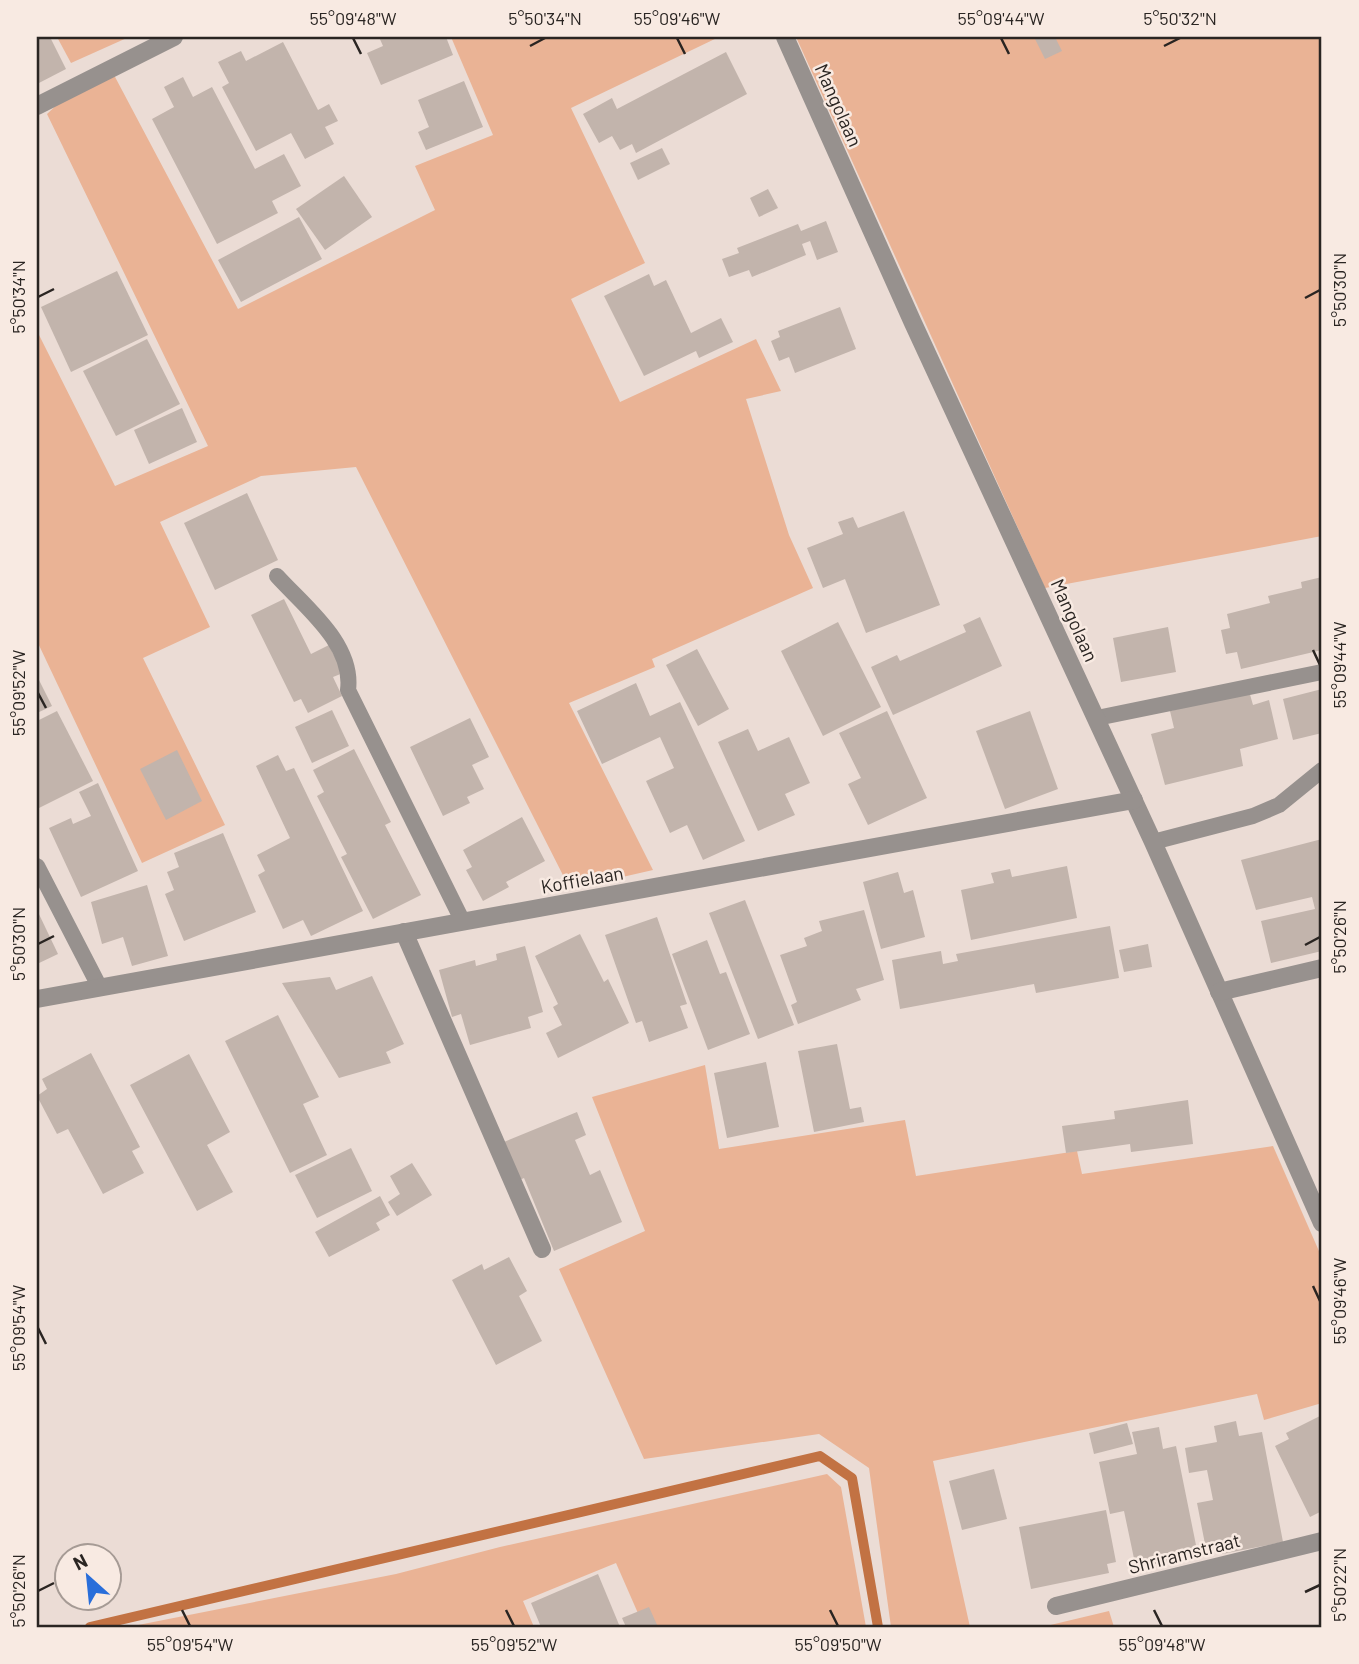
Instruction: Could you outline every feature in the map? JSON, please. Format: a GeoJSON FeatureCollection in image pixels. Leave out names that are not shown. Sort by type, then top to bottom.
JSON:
{"type":"FeatureCollection","features":[{"type":"Feature","properties":{"kind":"street"},"geometry":{"type":"LineString","coordinates":[[37,106],[174,37]]}},
{"type":"Feature","properties":{"kind":"street","name":"Mangolaan"},"geometry":{"type":"LineString","coordinates":[[785,37],[913,323],[1097,718],[1322,1223]]}},
{"type":"Feature","properties":{"kind":"street","name":"Koffielaan"},"geometry":{"type":"LineString","coordinates":[[37,999],[1134,800]]}},
{"type":"Feature","properties":{"kind":"street"},"geometry":{"type":"LineString","coordinates":[[404,932],[542,1249]]}},
{"type":"Feature","properties":{"kind":"street"},"geometry":{"type":"LineString","coordinates":[[1219,992],[1322,968]]}},
{"type":"Feature","properties":{"kind":"street","name":"Shriramstraat"},"geometry":{"type":"LineString","coordinates":[[1056,1606],[1322,1541]]}},
{"type":"Feature","properties":{"kind":"lane"},"geometry":{"type":"LineString","coordinates":[[277,576],[332,635],[350,674],[348,690],[463,922]]}},
{"type":"Feature","properties":{"kind":"lane"},"geometry":{"type":"LineString","coordinates":[[1097,718],[1322,672]]}},
{"type":"Feature","properties":{"kind":"lane"},"geometry":{"type":"LineString","coordinates":[[1153,842],[1253,816],[1279,805],[1322,770]]}},
{"type":"Feature","properties":{"kind":"lane"},"geometry":{"type":"LineString","coordinates":[[37,866],[99,986]]}},
{"type":"Feature","properties":{"kind":"shaded area"},"geometry":{"type":"Polygon","coordinates":[[[57,37],[129,37],[71,63],[57,37]]]}},
{"type":"Feature","properties":{"kind":"shaded area"},"geometry":{"type":"Polygon","coordinates":[[[451,37],[719,37],[571,108],[645,263],[571,299],[620,402],[756,339],[781,391],[746,399],[789,535],[813,588],[652,659],[655,667],[569,703],[653,870],[570,889],[356,467],[261,476],[160,522],[210,627],[143,658],[225,825],[142,863],[37,641],[37,331],[115,486],[208,446],[47,114],[62,100],[114,75],[238,309],[435,210],[415,166],[493,135],[451,37]]]}},
{"type":"Feature","properties":{"kind":"shaded area"},"geometry":{"type":"Polygon","coordinates":[[[796,37],[1322,37],[1322,536],[1045,588],[796,37]]]}},
{"type":"Feature","properties":{"kind":"shaded area"},"geometry":{"type":"Polygon","coordinates":[[[705,1065],[719,1149],[905,1120],[916,1176],[1077,1151],[1082,1174],[1273,1146],[1322,1258],[1322,1403],[1264,1420],[1257,1394],[933,1461],[970,1627],[891,1627],[869,1468],[819,1434],[644,1459],[559,1269],[645,1231],[592,1097],[705,1065]]]}},
{"type":"Feature","properties":{"kind":"shaded area"},"geometry":{"type":"Polygon","coordinates":[[[827,1474],[841,1487],[866,1627],[644,1627],[616,1563],[523,1601],[534,1627],[128,1627],[396,1574],[500,1547],[827,1474]]]}},
{"type":"Feature","properties":{"kind":"shaded area"},"geometry":{"type":"Polygon","coordinates":[[[1109,1611],[1114,1627],[1042,1627],[1109,1611]]]}},
{"type":"Feature","properties":{"kind":"building"},"geometry":{"type":"Polygon","coordinates":[[[37,37],[50,37],[66,69],[37,84],[37,37]]]}},
{"type":"Feature","properties":{"kind":"building"},"geometry":{"type":"Polygon","coordinates":[[[379,37],[446,37],[453,55],[381,85],[367,53],[383,46],[379,37]]]}},
{"type":"Feature","properties":{"kind":"building"},"geometry":{"type":"Polygon","coordinates":[[[1034,37],[1055,37],[1062,51],[1045,59],[1034,37]]]}},
{"type":"Feature","properties":{"kind":"building"},"geometry":{"type":"Polygon","coordinates":[[[283,42],[318,110],[329,104],[338,121],[325,127],[334,144],[305,159],[291,133],[256,151],[222,87],[229,83],[218,62],[241,51],[246,61],[283,42]]]}},
{"type":"Feature","properties":{"kind":"building"},"geometry":{"type":"Polygon","coordinates":[[[726,52],[747,94],[636,153],[632,144],[620,150],[612,136],[599,143],[583,114],[612,98],[617,109],[726,52]]]}},
{"type":"Feature","properties":{"kind":"building"},"geometry":{"type":"Polygon","coordinates":[[[183,77],[193,97],[212,87],[255,169],[284,154],[301,186],[272,201],[278,213],[217,244],[152,119],[174,107],[164,87],[183,77]]]}},
{"type":"Feature","properties":{"kind":"building"},"geometry":{"type":"Polygon","coordinates":[[[464,81],[483,127],[426,150],[418,132],[429,127],[418,100],[464,81]]]}},
{"type":"Feature","properties":{"kind":"building"},"geometry":{"type":"Polygon","coordinates":[[[662,148],[670,164],[638,180],[630,163],[662,148]]]}},
{"type":"Feature","properties":{"kind":"building"},"geometry":{"type":"Polygon","coordinates":[[[344,176],[372,217],[325,250],[296,209],[344,176]]]}},
{"type":"Feature","properties":{"kind":"building"},"geometry":{"type":"Polygon","coordinates":[[[768,189],[778,208],[759,217],[750,198],[768,189]]]}},
{"type":"Feature","properties":{"kind":"building"},"geometry":{"type":"Polygon","coordinates":[[[299,217],[322,259],[241,302],[218,260],[299,217]]]}},
{"type":"Feature","properties":{"kind":"building"},"geometry":{"type":"Polygon","coordinates":[[[826,221],[838,252],[817,260],[810,241],[802,244],[806,255],[752,277],[749,270],[729,277],[722,259],[739,253],[737,248],[798,224],[801,231],[826,221]]]}},
{"type":"Feature","properties":{"kind":"building"},"geometry":{"type":"Polygon","coordinates":[[[117,271],[148,335],[71,372],[41,307],[117,271]]]}},
{"type":"Feature","properties":{"kind":"building"},"geometry":{"type":"Polygon","coordinates":[[[649,274],[654,286],[666,280],[691,333],[721,318],[733,342],[699,358],[696,351],[644,376],[604,296],[649,274]]]}},
{"type":"Feature","properties":{"kind":"building"},"geometry":{"type":"Polygon","coordinates":[[[840,307],[856,349],[795,373],[789,357],[779,361],[771,341],[780,337],[778,331],[840,307]]]}},
{"type":"Feature","properties":{"kind":"building"},"geometry":{"type":"Polygon","coordinates":[[[147,339],[180,404],[116,436],[83,371],[147,339]]]}},
{"type":"Feature","properties":{"kind":"building"},"geometry":{"type":"Polygon","coordinates":[[[182,408],[197,442],[149,464],[134,430],[182,408]]]}},
{"type":"Feature","properties":{"kind":"building"},"geometry":{"type":"Polygon","coordinates":[[[247,493],[278,560],[215,590],[184,523],[247,493]]]}},
{"type":"Feature","properties":{"kind":"building"},"geometry":{"type":"Polygon","coordinates":[[[904,511],[940,605],[866,633],[845,579],[823,588],[807,548],[843,534],[838,522],[853,517],[858,528],[904,511]]]}},
{"type":"Feature","properties":{"kind":"building"},"geometry":{"type":"Polygon","coordinates":[[[1322,577],[1322,650],[1241,669],[1237,652],[1226,654],[1221,630],[1230,628],[1227,614],[1270,603],[1268,596],[1302,588],[1301,582],[1322,577]]]}},
{"type":"Feature","properties":{"kind":"building"},"geometry":{"type":"Polygon","coordinates":[[[284,599],[311,654],[329,645],[343,673],[333,677],[342,696],[308,713],[301,699],[294,702],[251,615],[284,599]]]}},
{"type":"Feature","properties":{"kind":"building"},"geometry":{"type":"Polygon","coordinates":[[[980,617],[1002,666],[893,715],[871,667],[897,655],[900,661],[966,632],[963,625],[980,617]]]}},
{"type":"Feature","properties":{"kind":"building"},"geometry":{"type":"Polygon","coordinates":[[[838,622],[881,707],[823,736],[781,651],[838,622]]]}},
{"type":"Feature","properties":{"kind":"building"},"geometry":{"type":"Polygon","coordinates":[[[1168,627],[1176,672],[1121,682],[1113,638],[1168,627]]]}},
{"type":"Feature","properties":{"kind":"building"},"geometry":{"type":"Polygon","coordinates":[[[697,649],[729,709],[698,726],[666,665],[697,649]]]}},
{"type":"Feature","properties":{"kind":"building"},"geometry":{"type":"Polygon","coordinates":[[[37,676],[52,706],[37,713],[37,676]]]}},
{"type":"Feature","properties":{"kind":"building"},"geometry":{"type":"Polygon","coordinates":[[[636,683],[650,716],[680,702],[745,841],[703,860],[687,825],[670,833],[646,781],[674,768],[660,737],[602,764],[577,711],[636,683]]]}},
{"type":"Feature","properties":{"kind":"building"},"geometry":{"type":"Polygon","coordinates":[[[1322,689],[1322,733],[1293,740],[1283,699],[1322,689]]]}},
{"type":"Feature","properties":{"kind":"building"},"geometry":{"type":"Polygon","coordinates":[[[1249,691],[1253,705],[1269,700],[1278,739],[1240,749],[1243,766],[1165,785],[1151,734],[1174,728],[1170,711],[1249,691]]]}},
{"type":"Feature","properties":{"kind":"building"},"geometry":{"type":"Polygon","coordinates":[[[332,710],[349,746],[312,763],[295,727],[332,710]]]}},
{"type":"Feature","properties":{"kind":"building"},"geometry":{"type":"Polygon","coordinates":[[[57,711],[93,781],[39,808],[37,721],[57,711]]]}},
{"type":"Feature","properties":{"kind":"building"},"geometry":{"type":"Polygon","coordinates":[[[887,711],[927,798],[868,825],[848,784],[861,778],[839,733],[887,711]]]}},
{"type":"Feature","properties":{"kind":"building"},"geometry":{"type":"Polygon","coordinates":[[[1030,711],[1058,789],[1005,809],[976,731],[1030,711]]]}},
{"type":"Feature","properties":{"kind":"building"},"geometry":{"type":"Polygon","coordinates":[[[470,718],[489,757],[472,765],[484,789],[467,797],[470,803],[443,816],[410,747],[470,718]]]}},
{"type":"Feature","properties":{"kind":"building"},"geometry":{"type":"Polygon","coordinates":[[[748,729],[758,751],[789,737],[810,783],[785,794],[795,815],[758,831],[718,742],[748,729]]]}},
{"type":"Feature","properties":{"kind":"building"},"geometry":{"type":"Polygon","coordinates":[[[354,749],[391,822],[385,825],[421,895],[373,919],[341,857],[347,854],[317,796],[324,792],[313,770],[354,749]]]}},
{"type":"Feature","properties":{"kind":"building"},"geometry":{"type":"Polygon","coordinates":[[[177,750],[202,801],[166,820],[140,769],[177,750]]]}},
{"type":"Feature","properties":{"kind":"building"},"geometry":{"type":"Polygon","coordinates":[[[278,755],[286,771],[294,768],[363,911],[311,936],[303,920],[283,929],[258,875],[265,871],[257,855],[290,838],[256,766],[278,755]]]}},
{"type":"Feature","properties":{"kind":"building"},"geometry":{"type":"Polygon","coordinates":[[[98,783],[138,871],[81,897],[49,828],[71,818],[73,824],[91,816],[79,792],[98,783]]]}},
{"type":"Feature","properties":{"kind":"building"},"geometry":{"type":"Polygon","coordinates":[[[522,817],[545,861],[506,882],[509,887],[483,901],[466,870],[472,867],[463,850],[522,817]]]}},
{"type":"Feature","properties":{"kind":"building"},"geometry":{"type":"Polygon","coordinates":[[[223,833],[256,912],[184,941],[165,894],[174,890],[167,872],[179,867],[174,853],[223,833]]]}},
{"type":"Feature","properties":{"kind":"building"},"geometry":{"type":"Polygon","coordinates":[[[1322,839],[1322,951],[1271,963],[1261,921],[1315,909],[1312,897],[1256,910],[1241,860],[1322,839]]]}},
{"type":"Feature","properties":{"kind":"building"},"geometry":{"type":"Polygon","coordinates":[[[1067,866],[1077,918],[971,940],[961,890],[994,883],[991,873],[1010,869],[1012,877],[1067,866]]]}},
{"type":"Feature","properties":{"kind":"building"},"geometry":{"type":"Polygon","coordinates":[[[898,872],[904,893],[913,890],[925,937],[881,949],[863,882],[898,872]]]}},
{"type":"Feature","properties":{"kind":"building"},"geometry":{"type":"Polygon","coordinates":[[[147,885],[168,956],[132,966],[123,937],[102,944],[91,902],[147,885]]]}},
{"type":"Feature","properties":{"kind":"building"},"geometry":{"type":"Polygon","coordinates":[[[745,900],[794,1025],[758,1039],[709,913],[745,900]]]}},
{"type":"Feature","properties":{"kind":"building"},"geometry":{"type":"Polygon","coordinates":[[[37,910],[58,954],[37,964],[37,910]]]}},
{"type":"Feature","properties":{"kind":"building"},"geometry":{"type":"Polygon","coordinates":[[[864,910],[884,980],[856,989],[861,1000],[798,1024],[791,1005],[797,1002],[780,955],[807,946],[804,938],[822,931],[819,921],[864,910]]]}},
{"type":"Feature","properties":{"kind":"building"},"geometry":{"type":"Polygon","coordinates":[[[657,917],[687,1004],[680,1006],[688,1028],[649,1042],[642,1021],[636,1023],[605,935],[657,917]]]}},
{"type":"Feature","properties":{"kind":"building"},"geometry":{"type":"Polygon","coordinates":[[[1110,926],[1119,978],[1036,993],[1034,984],[900,1009],[892,960],[941,951],[943,964],[958,961],[956,954],[1110,926]]]}},
{"type":"Feature","properties":{"kind":"building"},"geometry":{"type":"Polygon","coordinates":[[[580,934],[604,982],[608,979],[629,1023],[558,1058],[546,1033],[562,1025],[553,1007],[558,1004],[535,956],[580,934]]]}},
{"type":"Feature","properties":{"kind":"building"},"geometry":{"type":"Polygon","coordinates":[[[707,940],[720,974],[726,972],[750,1034],[708,1050],[672,954],[707,940]]]}},
{"type":"Feature","properties":{"kind":"building"},"geometry":{"type":"Polygon","coordinates":[[[1148,944],[1152,967],[1124,972],[1119,950],[1148,944]]]}},
{"type":"Feature","properties":{"kind":"building"},"geometry":{"type":"Polygon","coordinates":[[[525,946],[543,1012],[528,1017],[531,1028],[470,1045],[461,1014],[452,1017],[439,970],[475,960],[476,966],[497,960],[496,954],[525,946]]]}},
{"type":"Feature","properties":{"kind":"building"},"geometry":{"type":"Polygon","coordinates":[[[372,976],[404,1044],[386,1052],[391,1063],[339,1078],[282,983],[330,977],[336,990],[372,976]]]}},
{"type":"Feature","properties":{"kind":"building"},"geometry":{"type":"Polygon","coordinates":[[[278,1015],[319,1097],[303,1104],[327,1155],[290,1173],[225,1041],[278,1015]]]}},
{"type":"Feature","properties":{"kind":"building"},"geometry":{"type":"Polygon","coordinates":[[[837,1044],[850,1109],[861,1107],[864,1122],[814,1132],[798,1051],[837,1044]]]}},
{"type":"Feature","properties":{"kind":"building"},"geometry":{"type":"Polygon","coordinates":[[[91,1053],[140,1147],[132,1151],[144,1173],[103,1194],[68,1129],[57,1134],[37,1096],[47,1089],[42,1079],[91,1053]]]}},
{"type":"Feature","properties":{"kind":"building"},"geometry":{"type":"Polygon","coordinates":[[[189,1054],[230,1132],[207,1145],[233,1192],[197,1211],[130,1085],[189,1054]]]}},
{"type":"Feature","properties":{"kind":"building"},"geometry":{"type":"Polygon","coordinates":[[[766,1062],[779,1127],[727,1138],[714,1073],[766,1062]]]}},
{"type":"Feature","properties":{"kind":"building"},"geometry":{"type":"Polygon","coordinates":[[[1188,1100],[1193,1144],[1131,1152],[1130,1144],[1066,1153],[1062,1126],[1115,1119],[1114,1111],[1188,1100]]]}},
{"type":"Feature","properties":{"kind":"building"},"geometry":{"type":"Polygon","coordinates":[[[577,1112],[586,1135],[575,1140],[590,1175],[600,1170],[622,1222],[554,1251],[524,1178],[515,1182],[499,1144],[577,1112]]]}},
{"type":"Feature","properties":{"kind":"building"},"geometry":{"type":"Polygon","coordinates":[[[351,1148],[372,1191],[317,1218],[295,1175],[351,1148]]]}},
{"type":"Feature","properties":{"kind":"building"},"geometry":{"type":"Polygon","coordinates":[[[412,1163],[432,1195],[397,1216],[388,1202],[400,1194],[390,1176],[412,1163]]]}},
{"type":"Feature","properties":{"kind":"building"},"geometry":{"type":"Polygon","coordinates":[[[380,1196],[390,1215],[376,1223],[380,1230],[329,1257],[315,1232],[380,1196]]]}},
{"type":"Feature","properties":{"kind":"building"},"geometry":{"type":"Polygon","coordinates":[[[509,1257],[527,1291],[519,1296],[542,1341],[496,1365],[452,1280],[482,1264],[484,1270],[509,1257]]]}},
{"type":"Feature","properties":{"kind":"building"},"geometry":{"type":"Polygon","coordinates":[[[1322,1415],[1322,1511],[1310,1517],[1275,1446],[1289,1439],[1286,1433],[1322,1415]]]}},
{"type":"Feature","properties":{"kind":"building"},"geometry":{"type":"Polygon","coordinates":[[[1236,1421],[1239,1436],[1262,1432],[1283,1542],[1222,1554],[1220,1542],[1205,1544],[1197,1503],[1213,1500],[1207,1470],[1189,1473],[1185,1448],[1217,1442],[1214,1426],[1236,1421]]]}},
{"type":"Feature","properties":{"kind":"building"},"geometry":{"type":"Polygon","coordinates":[[[1127,1423],[1133,1444],[1094,1454],[1089,1433],[1127,1423]]]}},
{"type":"Feature","properties":{"kind":"building"},"geometry":{"type":"Polygon","coordinates":[[[1159,1427],[1163,1449],[1176,1446],[1198,1555],[1136,1568],[1124,1511],[1110,1514],[1099,1462],[1137,1454],[1132,1432],[1159,1427]]]}},
{"type":"Feature","properties":{"kind":"building"},"geometry":{"type":"Polygon","coordinates":[[[994,1469],[1007,1519],[962,1530],[949,1481],[994,1469]]]}},
{"type":"Feature","properties":{"kind":"building"},"geometry":{"type":"Polygon","coordinates":[[[1106,1510],[1116,1562],[1107,1564],[1109,1573],[1031,1589],[1019,1527],[1106,1510]]]}},
{"type":"Feature","properties":{"kind":"building"},"geometry":{"type":"Polygon","coordinates":[[[598,1574],[620,1627],[541,1627],[531,1603],[598,1574]]]}},
{"type":"Feature","properties":{"kind":"building"},"geometry":{"type":"Polygon","coordinates":[[[649,1607],[658,1627],[626,1627],[622,1618],[649,1607]]]}},
{"type":"Feature","properties":{"kind":"waterway"},"geometry":{"type":"LineString","coordinates":[[90,1627],[820,1456],[852,1478],[878,1627]]}}]}
